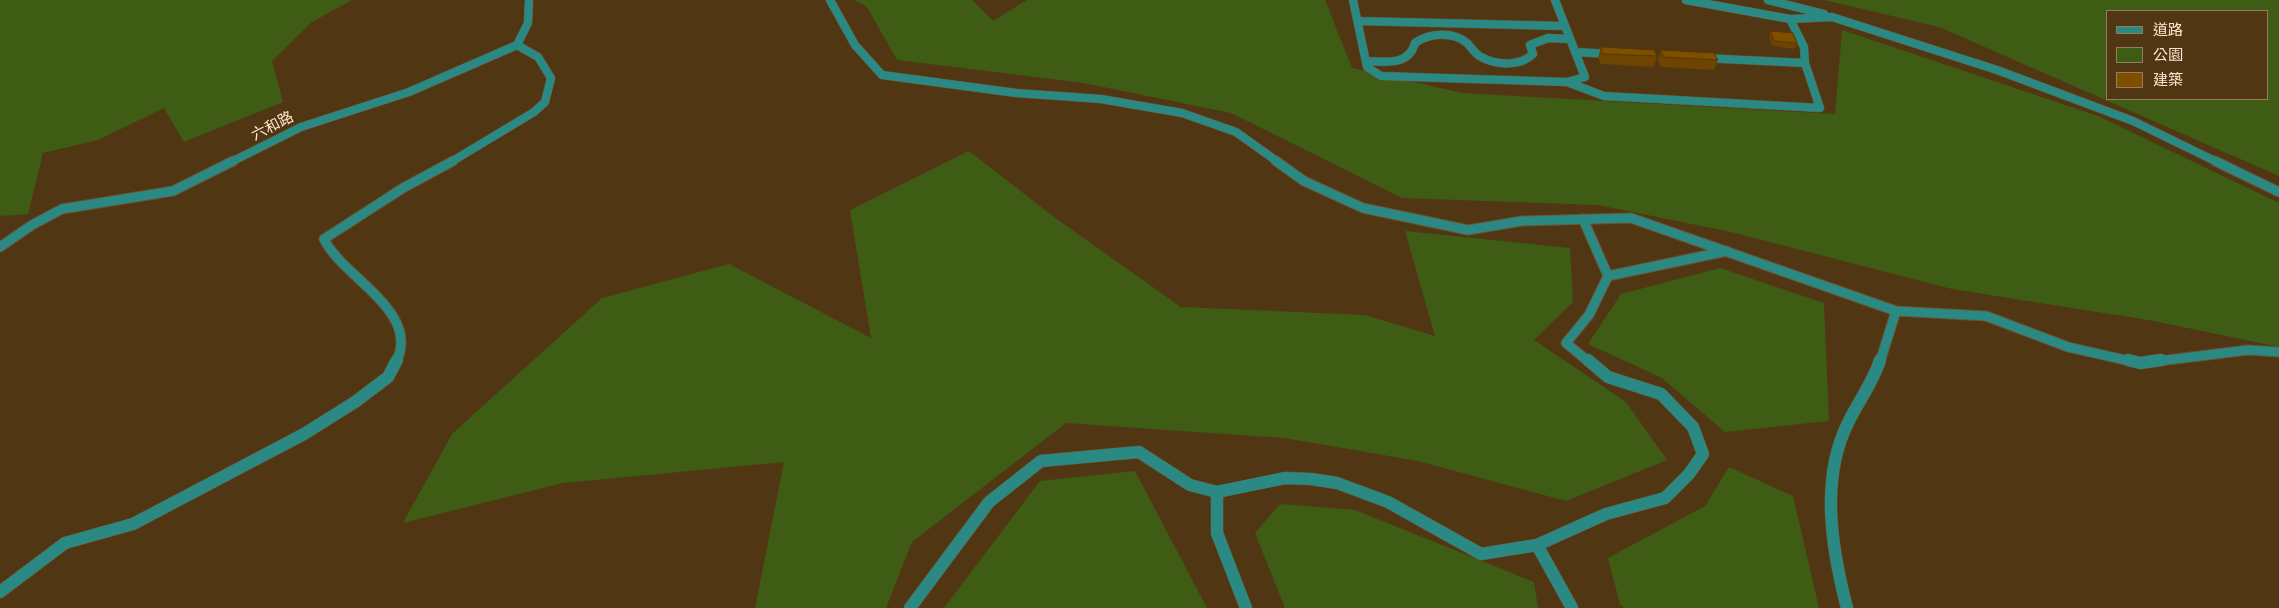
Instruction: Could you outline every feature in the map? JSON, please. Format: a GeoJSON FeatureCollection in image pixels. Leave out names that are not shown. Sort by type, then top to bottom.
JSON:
{"type":"FeatureCollection","features":[{"type":"Feature","properties":{"kind":"street"},"geometry":{"type":"LineString","coordinates":[[0,592],[65,543],[133,524],[304,434],[355,402],[388,377],[400,354],[400,329],[385,304],[330,252],[324,239],[403,188],[477,148],[534,112],[545,102],[551,78],[538,57],[517,45],[528,24],[529,0]]}},
{"type":"Feature","properties":{"kind":"street"},"geometry":{"type":"LineString","coordinates":[[830,0],[855,45],[882,75],[1016,93],[1101,99],[1182,112],[1236,132],[1304,182],[1363,208],[1468,230],[1522,221],[1631,218],[1896,311],[1986,316],[2068,347],[2140,363],[2248,350],[2279,352]]}},
{"type":"Feature","properties":{"kind":"street"},"geometry":{"type":"LineString","coordinates":[[1353,0],[1367,66],[1381,76],[1567,82],[1584,77],[1555,0]]}},
{"type":"Feature","properties":{"kind":"street"},"geometry":{"type":"LineString","coordinates":[[1686,0],[1790,19],[1832,17]]}},
{"type":"Feature","properties":{"kind":"street"},"geometry":{"type":"LineString","coordinates":[[1768,0],[1832,17],[1997,70],[2133,120],[2279,192]]}},
{"type":"Feature","properties":{"kind":"street"},"geometry":{"type":"LineString","coordinates":[[1567,82],[1604,96],[1820,108],[1805,63],[1804,47],[1790,19]]}},
{"type":"Feature","properties":{"kind":"street"},"geometry":{"type":"LineString","coordinates":[[1358,21],[1564,26]]}},
{"type":"Feature","properties":{"kind":"street"},"geometry":{"type":"LineString","coordinates":[[1366,61],[1396,61],[1409,58],[1414,52],[1416,42],[1420,38],[1440,36],[1458,38],[1466,42],[1479,57],[1495,62],[1514,62],[1530,58],[1533,54],[1530,44],[1548,38],[1570,39]]}},
{"type":"Feature","properties":{"kind":"street","name":"六和路"},"geometry":{"type":"LineString","coordinates":[[0,247],[32,224],[62,209],[173,191],[301,127],[409,92],[517,45]]}},
{"type":"Feature","properties":{"kind":"street"},"geometry":{"type":"LineString","coordinates":[[1575,52],[1625,54]]}},
{"type":"Feature","properties":{"kind":"street"},"geometry":{"type":"LineString","coordinates":[[1695,58],[1805,63]]}},
{"type":"Feature","properties":{"kind":"street"},"geometry":{"type":"LineString","coordinates":[[910,608],[989,502],[1041,461],[1139,452],[1190,485],[1217,492],[1285,478],[1342,484],[1413,514],[1481,554],[1537,545],[1606,514],[1665,498],[1689,474],[1703,454],[1693,427],[1661,394],[1608,377],[1566,343],[1589,315],[1608,276],[1583,219]]}},
{"type":"Feature","properties":{"kind":"street"},"geometry":{"type":"LineString","coordinates":[[1608,276],[1727,251]]}},
{"type":"Feature","properties":{"kind":"street"},"geometry":{"type":"LineString","coordinates":[[1848,608],[1835,562],[1831,475],[1846,426],[1879,366],[1896,311]]}},
{"type":"Feature","properties":{"kind":"street"},"geometry":{"type":"LineString","coordinates":[[1217,492],[1217,533],[1246,608]]}},
{"type":"Feature","properties":{"kind":"street"},"geometry":{"type":"LineString","coordinates":[[1537,545],[1572,608]]}},
{"type":"Feature","properties":{"kind":"green space"},"geometry":{"type":"Polygon","coordinates":[[[0,0],[352,0],[312,22],[272,61],[283,102],[184,142],[164,108],[98,140],[43,153],[28,214],[0,216],[0,0]]]}},
{"type":"Feature","properties":{"kind":"green space"},"geometry":{"type":"Polygon","coordinates":[[[854,0],[972,0],[993,21],[1027,0],[1325,0],[1352,68],[1462,93],[1835,114],[1842,30],[2098,116],[2279,203],[2279,347],[2154,321],[1952,289],[1731,232],[1598,205],[1402,198],[1231,113],[1084,83],[897,60],[867,7],[854,0]]]}},
{"type":"Feature","properties":{"kind":"green space"},"geometry":{"type":"Polygon","coordinates":[[[1824,0],[2279,0],[2279,176],[1939,27],[1824,0]]]}},
{"type":"Feature","properties":{"kind":"green space"},"geometry":{"type":"Polygon","coordinates":[[[969,151],[1058,220],[1181,307],[1365,315],[1435,336],[1405,231],[1570,248],[1573,302],[1534,340],[1626,402],[1667,460],[1566,501],[1418,461],[1284,438],[1066,423],[912,542],[886,608],[755,608],[784,462],[563,483],[403,523],[452,434],[602,298],[729,264],[871,338],[850,210],[969,151]]]}},
{"type":"Feature","properties":{"kind":"green space"},"geometry":{"type":"Polygon","coordinates":[[[1720,268],[1824,303],[1829,421],[1725,432],[1662,378],[1588,344],[1621,294],[1720,268]]]}},
{"type":"Feature","properties":{"kind":"green space"},"geometry":{"type":"Polygon","coordinates":[[[1729,467],[1793,496],[1819,608],[1624,608],[1620,604],[1608,558],[1705,506],[1729,467]]]}},
{"type":"Feature","properties":{"kind":"green space"},"geometry":{"type":"Polygon","coordinates":[[[1135,471],[1207,608],[944,608],[1040,481],[1135,471]]]}},
{"type":"Feature","properties":{"kind":"green space"},"geometry":{"type":"Polygon","coordinates":[[[1280,504],[1355,510],[1534,582],[1538,608],[1285,608],[1255,533],[1280,504]]]}},
{"type":"Feature","properties":{"kind":"building"},"geometry":{"type":"Polygon","coordinates":[[[1771,31],[1793,33],[1797,43],[1774,41],[1771,31]]]}},
{"type":"Feature","properties":{"kind":"building"},"geometry":{"type":"Polygon","coordinates":[[[1601,47],[1654,50],[1657,56],[1603,54],[1601,47]]]}},
{"type":"Feature","properties":{"kind":"building"},"geometry":{"type":"Polygon","coordinates":[[[1661,50],[1714,53],[1718,60],[1664,57],[1661,50]]]}}]}
